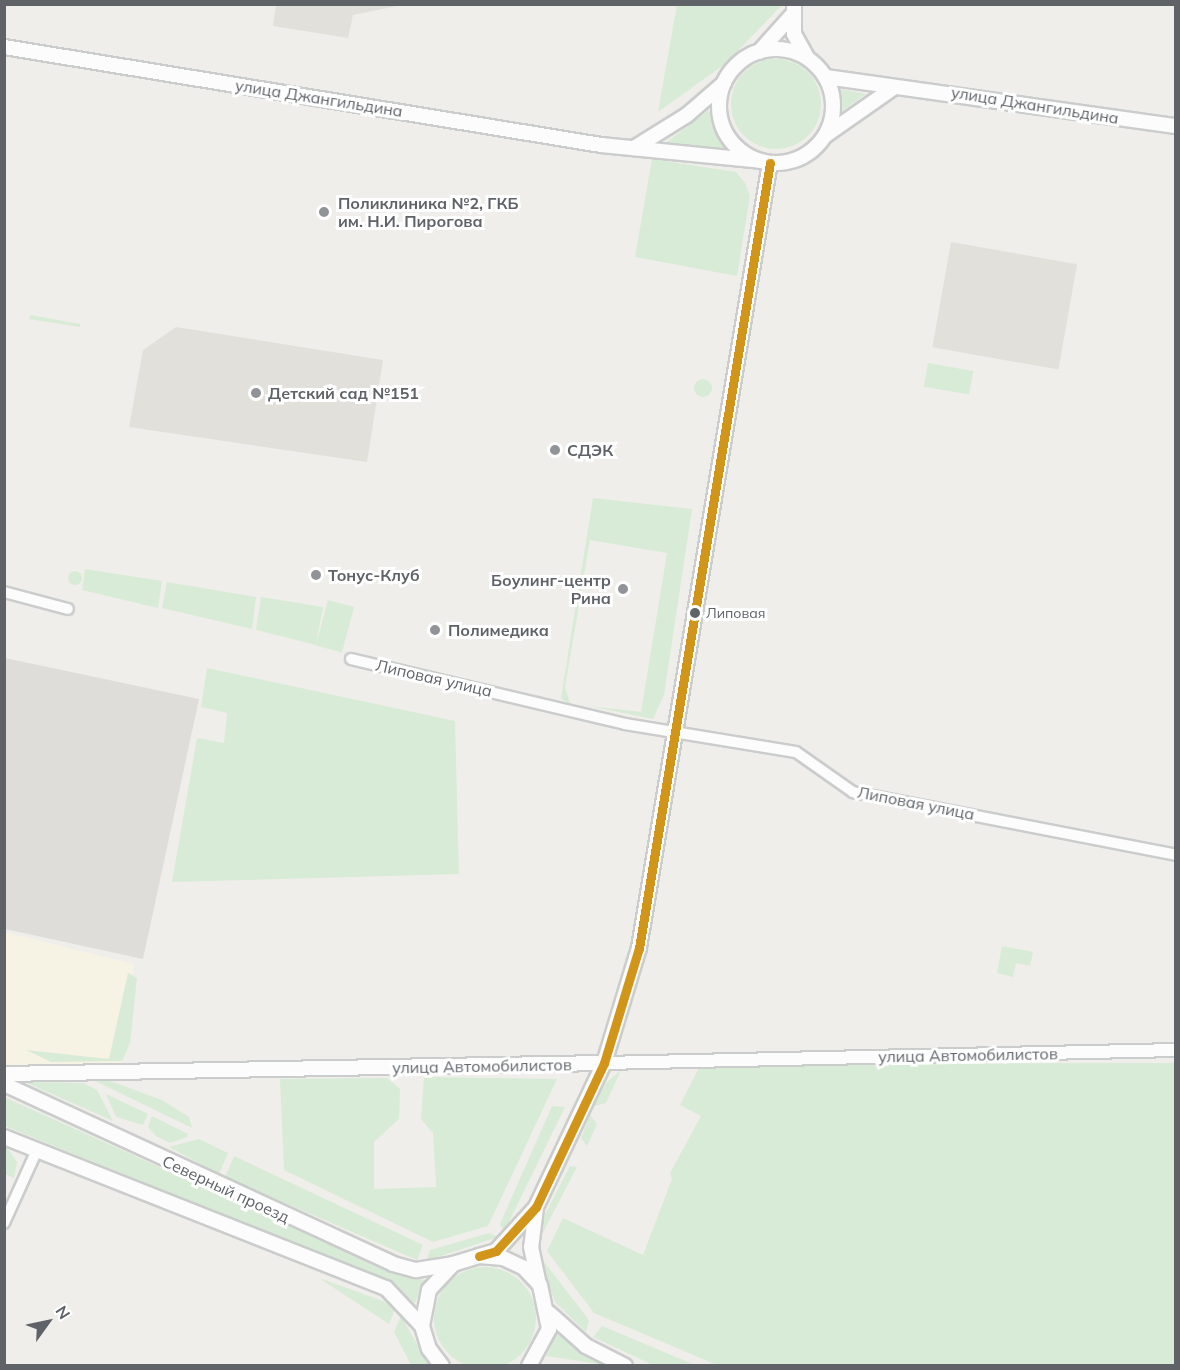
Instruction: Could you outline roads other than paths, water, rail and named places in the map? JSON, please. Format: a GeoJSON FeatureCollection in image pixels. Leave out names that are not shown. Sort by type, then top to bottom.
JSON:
{"type":"FeatureCollection","features":[{"type":"Feature","properties":{"kind":"main road"},"geometry":{"type":"LineString","coordinates":[[633,148],[687,115],[724,83],[738,64],[759,52],[793,9]]}},
{"type":"Feature","properties":{"kind":"main road"},"geometry":{"type":"LineString","coordinates":[[793,9],[794,33],[809,59],[826,77],[833,96],[826,135]]}},
{"type":"Feature","properties":{"kind":"main road","name":"улица Джангильдина"},"geometry":{"type":"LineString","coordinates":[[4,47],[633,148],[765,162]]}},
{"type":"Feature","properties":{"kind":"main road"},"geometry":{"type":"LineString","coordinates":[[759,52],[784,50],[809,59]]}},
{"type":"Feature","properties":{"kind":"main road","name":"улица Джангильдина"},"geometry":{"type":"LineString","coordinates":[[826,77],[1176,126]]}},
{"type":"Feature","properties":{"kind":"main road"},"geometry":{"type":"LineString","coordinates":[[724,83],[719,106],[724,130],[739,149],[765,162],[792,161],[811,152],[826,135],[893,88]]}},
{"type":"Feature","properties":{"kind":"main road"},"geometry":{"type":"LineString","coordinates":[[479,1256],[496,1251],[536,1207],[604,1063],[639,948],[677,734],[765,162]]}},
{"type":"Feature","properties":{"kind":"main road","name":"улица Автомобилистов"},"geometry":{"type":"LineString","coordinates":[[4,1074],[604,1063]]}},
{"type":"Feature","properties":{"kind":"main road","name":"Северный проезд"},"geometry":{"type":"LineString","coordinates":[[4,1084],[393,1264],[417,1270],[453,1264],[479,1256]]}},
{"type":"Feature","properties":{"kind":"main road","name":"Северный проезд"},"geometry":{"type":"LineString","coordinates":[[4,1137],[386,1288],[422,1326]]}},
{"type":"Feature","properties":{"kind":"main road"},"geometry":{"type":"LineString","coordinates":[[529,1365],[544,1345],[549,1313],[531,1248],[536,1207]]}},
{"type":"Feature","properties":{"kind":"main road"},"geometry":{"type":"LineString","coordinates":[[479,1256],[503,1258],[524,1268],[540,1286]]}},
{"type":"Feature","properties":{"kind":"main road"},"geometry":{"type":"LineString","coordinates":[[442,1365],[429,1349],[422,1326],[429,1290],[453,1264]]}},
{"type":"Feature","properties":{"kind":"main road"},"geometry":{"type":"LineString","coordinates":[[549,1313],[586,1346],[625,1365]]}},
{"type":"Feature","properties":{"kind":"street"},"geometry":{"type":"LineString","coordinates":[[4,592],[68,609]]}},
{"type":"Feature","properties":{"kind":"street","name":"Липовая улица"},"geometry":{"type":"LineString","coordinates":[[351,658],[677,734],[796,753],[853,792],[1176,855]]}},
{"type":"Feature","properties":{"kind":"street","name":"улица Автомобилистов"},"geometry":{"type":"LineString","coordinates":[[604,1063],[1176,1050]]}},
{"type":"Feature","properties":{"kind":"street"},"geometry":{"type":"LineString","coordinates":[[4,1223],[37,1150]]}},
{"type":"Feature","properties":{"kind":"place","name":"Поликлиника №2, ГКБ им. Н.И. Пирогова"},"geometry":{"type":"Point","coordinates":[324,212]}},
{"type":"Feature","properties":{"kind":"place","name":"Детский сад №151"},"geometry":{"type":"Point","coordinates":[256,393]}},
{"type":"Feature","properties":{"kind":"place","name":"СДЭК"},"geometry":{"type":"Point","coordinates":[555,450]}},
{"type":"Feature","properties":{"kind":"place","name":"Тонус-Клуб"},"geometry":{"type":"Point","coordinates":[316,575]}},
{"type":"Feature","properties":{"kind":"place","name":"Боулинг-центр Рина"},"geometry":{"type":"Point","coordinates":[623,589]}},
{"type":"Feature","properties":{"kind":"place","name":"Липовая"},"geometry":{"type":"Point","coordinates":[695,613]}},
{"type":"Feature","properties":{"kind":"place","name":"Полимедика"},"geometry":{"type":"Point","coordinates":[435,630]}}]}
